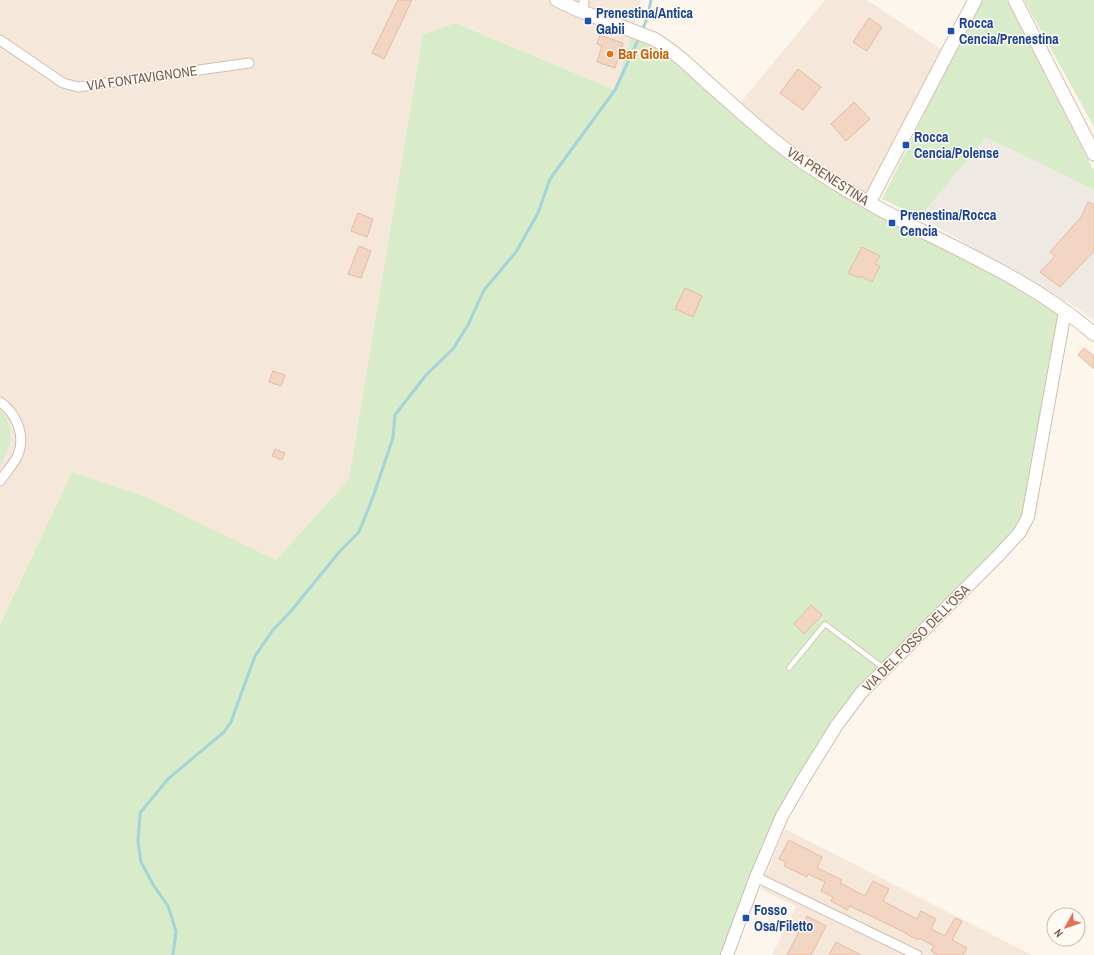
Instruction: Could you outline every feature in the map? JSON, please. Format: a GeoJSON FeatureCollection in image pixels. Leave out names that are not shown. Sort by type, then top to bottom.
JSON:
{"type":"FeatureCollection","features":[{"type":"Feature","properties":{"kind":"main road","name":"VIA PRENESTINA"},"geometry":{"type":"LineString","coordinates":[[557,0],[584,6],[632,32],[654,39],[681,58],[765,134],[804,163],[869,203],[981,260],[1035,291],[1065,311],[1094,334]]}},
{"type":"Feature","properties":{"kind":"main road"},"geometry":{"type":"LineString","coordinates":[[869,203],[975,0]]}},
{"type":"Feature","properties":{"kind":"main road"},"geometry":{"type":"LineString","coordinates":[[1014,0],[1094,154]]}},
{"type":"Feature","properties":{"kind":"street","name":"VIA FONTAVIGNONE"},"geometry":{"type":"LineString","coordinates":[[0,40],[63,84],[78,87],[249,63]]}},
{"type":"Feature","properties":{"kind":"street","name":"VIA DEL FOSSO DELL'OSA"},"geometry":{"type":"LineString","coordinates":[[727,955],[756,877],[782,816],[822,749],[861,693],[998,556],[1020,532],[1028,517],[1065,311]]}},
{"type":"Feature","properties":{"kind":"street"},"geometry":{"type":"LineString","coordinates":[[0,402],[14,415],[18,426],[20,439],[17,456],[0,481]]}},
{"type":"Feature","properties":{"kind":"street"},"geometry":{"type":"LineString","coordinates":[[756,877],[917,955]]}},
{"type":"Feature","properties":{"kind":"lane"},"geometry":{"type":"LineString","coordinates":[[789,668],[825,624],[885,669]]}},
{"type":"Feature","properties":{"kind":"shaded area"},"geometry":{"type":"Polygon","coordinates":[[[0,0],[641,0],[615,90],[457,23],[423,34],[349,479],[276,560],[149,498],[72,472],[0,623],[0,0]]]}},
{"type":"Feature","properties":{"kind":"shaded area"},"geometry":{"type":"Polygon","coordinates":[[[825,0],[867,0],[947,53],[869,203],[876,305],[736,108],[825,0]]]}},
{"type":"Feature","properties":{"kind":"shaded area"},"geometry":{"type":"Polygon","coordinates":[[[986,137],[1094,190],[1094,321],[1079,309],[920,217],[986,137]]]}},
{"type":"Feature","properties":{"kind":"shaded area"},"geometry":{"type":"Polygon","coordinates":[[[785,829],[1032,955],[772,955],[796,906],[760,889],[785,829]]]}},
{"type":"Feature","properties":{"kind":"green space"},"geometry":{"type":"Polygon","coordinates":[[[983,0],[1007,0],[1094,171],[1094,190],[986,137],[920,217],[882,199],[975,11],[983,0]]]}},
{"type":"Feature","properties":{"kind":"green space"},"geometry":{"type":"Polygon","coordinates":[[[1024,0],[1094,0],[1094,127],[1024,0]]]}},
{"type":"Feature","properties":{"kind":"green space"},"geometry":{"type":"Polygon","coordinates":[[[456,23],[615,90],[632,32],[654,39],[804,163],[1065,311],[1028,517],[861,693],[782,816],[727,955],[0,955],[0,624],[72,472],[149,498],[276,560],[349,479],[423,34],[456,23]]]}},
{"type":"Feature","properties":{"kind":"green space"},"geometry":{"type":"Polygon","coordinates":[[[0,411],[9,424],[10,438],[7,452],[0,465],[0,411]]]}},
{"type":"Feature","properties":{"kind":"building"},"geometry":{"type":"Polygon","coordinates":[[[398,0],[412,0],[384,59],[372,53],[398,0]]]}},
{"type":"Feature","properties":{"kind":"building"},"geometry":{"type":"Polygon","coordinates":[[[869,18],[882,27],[867,51],[853,42],[869,18]]]}},
{"type":"Feature","properties":{"kind":"building","name":"Bar Gioia"},"geometry":{"type":"Polygon","coordinates":[[[600,35],[623,43],[615,68],[597,62],[602,46],[597,44],[600,35]]]}},
{"type":"Feature","properties":{"kind":"building"},"geometry":{"type":"Polygon","coordinates":[[[798,69],[821,87],[803,110],[780,93],[798,69]]]}},
{"type":"Feature","properties":{"kind":"building"},"geometry":{"type":"Polygon","coordinates":[[[854,102],[870,119],[846,141],[831,124],[854,102]]]}},
{"type":"Feature","properties":{"kind":"building"},"geometry":{"type":"Polygon","coordinates":[[[1088,202],[1094,205],[1094,251],[1060,287],[1040,272],[1055,256],[1050,252],[1081,217],[1088,202]]]}},
{"type":"Feature","properties":{"kind":"building"},"geometry":{"type":"Polygon","coordinates":[[[358,213],[373,219],[367,237],[351,231],[358,213]]]}},
{"type":"Feature","properties":{"kind":"building"},"geometry":{"type":"Polygon","coordinates":[[[359,246],[371,251],[361,278],[348,274],[359,246]]]}},
{"type":"Feature","properties":{"kind":"building"},"geometry":{"type":"Polygon","coordinates":[[[862,247],[880,256],[875,264],[880,266],[872,282],[860,276],[859,278],[848,273],[862,247]]]}},
{"type":"Feature","properties":{"kind":"building"},"geometry":{"type":"Polygon","coordinates":[[[685,288],[702,296],[693,317],[675,309],[685,288]]]}},
{"type":"Feature","properties":{"kind":"building"},"geometry":{"type":"Polygon","coordinates":[[[1084,348],[1094,356],[1094,369],[1078,355],[1084,348]]]}},
{"type":"Feature","properties":{"kind":"building"},"geometry":{"type":"Polygon","coordinates":[[[273,371],[285,375],[281,386],[269,382],[273,371]]]}},
{"type":"Feature","properties":{"kind":"building"},"geometry":{"type":"Polygon","coordinates":[[[275,449],[285,453],[282,460],[272,456],[275,449]]]}},
{"type":"Feature","properties":{"kind":"building"},"geometry":{"type":"Polygon","coordinates":[[[811,605],[822,615],[804,634],[794,624],[811,605]]]}},
{"type":"Feature","properties":{"kind":"building"},"geometry":{"type":"Polygon","coordinates":[[[789,840],[822,857],[817,868],[842,880],[840,883],[865,896],[873,881],[889,889],[883,901],[917,919],[921,911],[936,919],[931,929],[945,936],[955,918],[962,921],[952,940],[967,948],[963,955],[937,955],[931,951],[934,946],[919,938],[918,940],[850,906],[847,910],[831,901],[833,897],[821,891],[825,882],[808,874],[807,877],[784,866],[786,862],[779,859],[789,840]]]}},
{"type":"Feature","properties":{"kind":"building"},"geometry":{"type":"Polygon","coordinates":[[[807,916],[826,926],[811,955],[787,955],[807,916]]]}},
{"type":"Feature","properties":{"kind":"building"},"geometry":{"type":"Polygon","coordinates":[[[836,942],[861,955],[829,955],[836,942]]]}},
{"type":"Feature","properties":{"kind":"waterway"},"geometry":{"type":"LineString","coordinates":[[642,31],[648,16],[651,0]]}},
{"type":"Feature","properties":{"kind":"waterway"},"geometry":{"type":"LineString","coordinates":[[173,955],[176,931],[168,906],[154,886],[141,862],[138,842],[140,813],[168,779],[224,732],[231,722],[255,656],[273,630],[291,611],[340,551],[359,532],[373,497],[393,438],[395,415],[426,375],[453,349],[468,325],[484,290],[516,252],[538,213],[550,179],[615,90],[639,38]]}},
{"type":"Feature","properties":{"kind":"place","name":"Prenestina/Antica Gabii"},"geometry":{"type":"Point","coordinates":[588,21]}},
{"type":"Feature","properties":{"kind":"place","name":"Rocca Cencia/Prenestina"},"geometry":{"type":"Point","coordinates":[951,31]}},
{"type":"Feature","properties":{"kind":"place","name":"Bar Gioia"},"geometry":{"type":"Point","coordinates":[610,54]}},
{"type":"Feature","properties":{"kind":"place","name":"Rocca Cencia/Polense"},"geometry":{"type":"Point","coordinates":[906,145]}},
{"type":"Feature","properties":{"kind":"place","name":"Prenestina/Rocca Cencia"},"geometry":{"type":"Point","coordinates":[892,223]}},
{"type":"Feature","properties":{"kind":"place","name":"Fosso Osa/Filetto"},"geometry":{"type":"Point","coordinates":[746,918]}}]}
